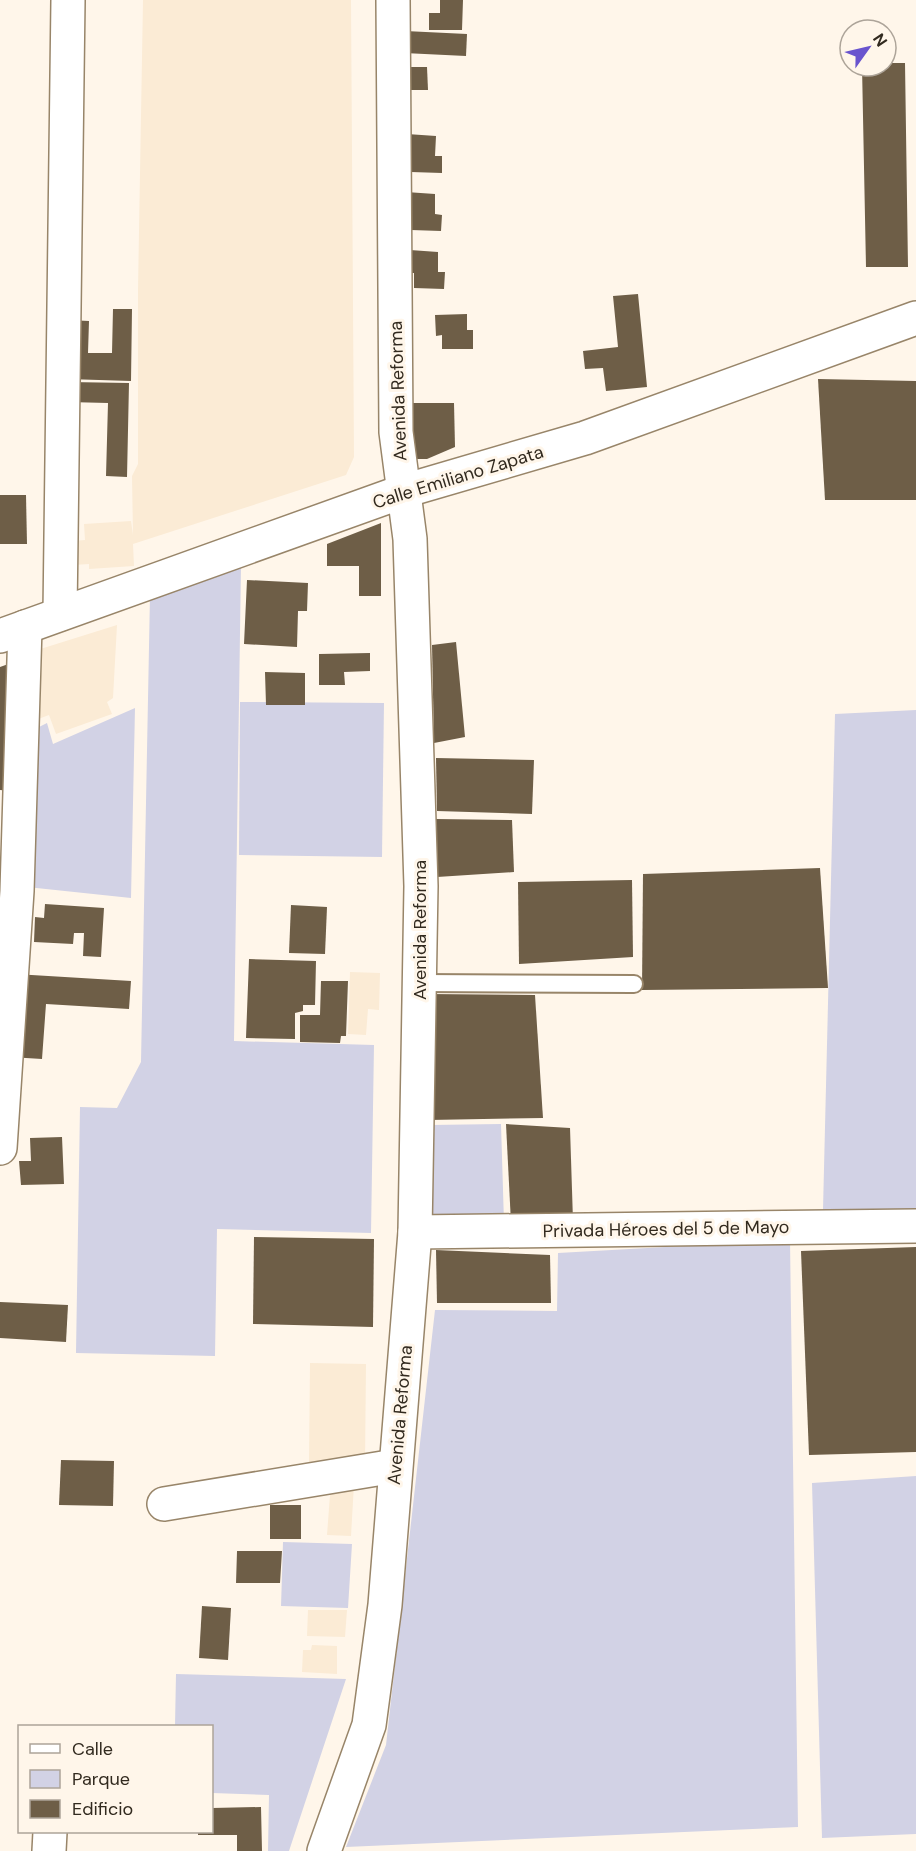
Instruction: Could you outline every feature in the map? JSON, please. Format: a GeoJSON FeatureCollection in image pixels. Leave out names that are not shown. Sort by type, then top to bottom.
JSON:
{"type":"FeatureCollection","features":[{"type":"Feature","properties":{"kind":"street"},"geometry":{"type":"LineString","coordinates":[[60,614],[68,0]]}},
{"type":"Feature","properties":{"kind":"street","name":"Avenida Reforma"},"geometry":{"type":"LineString","coordinates":[[324,1851],[369,1725],[385,1605],[415,1232],[421,886],[411,551],[396,432],[393,0]]}},
{"type":"Feature","properties":{"kind":"street","name":"Calle Emiliano Zapata"},"geometry":{"type":"LineString","coordinates":[[12,632],[404,491],[585,438],[916,318]]}},
{"type":"Feature","properties":{"kind":"street"},"geometry":{"type":"LineString","coordinates":[[0,1148],[17,891],[12,632]]}},
{"type":"Feature","properties":{"kind":"street","name":"Privada Héroes del 5 de Mayo"},"geometry":{"type":"LineString","coordinates":[[415,1232],[916,1226]]}},
{"type":"Feature","properties":{"kind":"street"},"geometry":{"type":"LineString","coordinates":[[164,1504],[395,1466]]}},
{"type":"Feature","properties":{"kind":"street"},"geometry":{"type":"LineString","coordinates":[[49,1851],[50,1833]]}},
{"type":"Feature","properties":{"kind":"lane"},"geometry":{"type":"LineString","coordinates":[[420,983],[634,984]]}},
{"type":"Feature","properties":{"kind":"shaded area"},"geometry":{"type":"Polygon","coordinates":[[[143,0],[351,0],[354,457],[346,475],[133,544],[134,566],[89,569],[89,564],[74,565],[72,541],[85,540],[84,524],[131,521],[133,535],[132,476],[138,464],[138,290],[143,0]]]}},
{"type":"Feature","properties":{"kind":"shaded area"},"geometry":{"type":"Polygon","coordinates":[[[117,625],[113,698],[107,702],[112,714],[56,734],[49,715],[33,721],[34,651],[117,625]]]}},
{"type":"Feature","properties":{"kind":"shaded area"},"geometry":{"type":"Polygon","coordinates":[[[350,972],[380,973],[379,1010],[368,1009],[366,1035],[348,1034],[350,972]]]}},
{"type":"Feature","properties":{"kind":"shaded area"},"geometry":{"type":"Polygon","coordinates":[[[310,1363],[366,1364],[365,1464],[309,1463],[310,1363]]]}},
{"type":"Feature","properties":{"kind":"shaded area"},"geometry":{"type":"Polygon","coordinates":[[[331,1482],[354,1484],[351,1536],[327,1535],[331,1482]]]}},
{"type":"Feature","properties":{"kind":"shaded area"},"geometry":{"type":"Polygon","coordinates":[[[308,1610],[347,1610],[345,1637],[307,1636],[308,1610]]]}},
{"type":"Feature","properties":{"kind":"shaded area"},"geometry":{"type":"Polygon","coordinates":[[[312,1645],[337,1646],[337,1674],[302,1672],[303,1650],[311,1650],[312,1645]]]}},
{"type":"Feature","properties":{"kind":"green space"},"geometry":{"type":"Polygon","coordinates":[[[241,565],[234,1041],[374,1045],[371,1233],[217,1229],[215,1356],[76,1353],[80,1107],[117,1108],[141,1062],[150,595],[241,565]]]}},
{"type":"Feature","properties":{"kind":"green space"},"geometry":{"type":"Polygon","coordinates":[[[240,702],[384,703],[382,857],[239,855],[240,702]]]}},
{"type":"Feature","properties":{"kind":"green space"},"geometry":{"type":"Polygon","coordinates":[[[135,708],[131,898],[27,887],[33,730],[47,723],[53,744],[135,708]]]}},
{"type":"Feature","properties":{"kind":"green space"},"geometry":{"type":"Polygon","coordinates":[[[916,710],[916,1210],[823,1210],[835,714],[916,710]]]}},
{"type":"Feature","properties":{"kind":"green space"},"geometry":{"type":"Polygon","coordinates":[[[501,1124],[504,1223],[426,1223],[430,1125],[501,1124]]]}},
{"type":"Feature","properties":{"kind":"green space"},"geometry":{"type":"Polygon","coordinates":[[[790,1240],[798,1827],[346,1847],[386,1745],[435,1310],[557,1311],[558,1253],[790,1240]]]}},
{"type":"Feature","properties":{"kind":"green space"},"geometry":{"type":"Polygon","coordinates":[[[916,1476],[916,1834],[822,1838],[812,1483],[916,1476]]]}},
{"type":"Feature","properties":{"kind":"green space"},"geometry":{"type":"Polygon","coordinates":[[[283,1542],[352,1544],[348,1608],[281,1606],[283,1542]]]}},
{"type":"Feature","properties":{"kind":"green space"},"geometry":{"type":"Polygon","coordinates":[[[176,1674],[346,1679],[289,1851],[268,1851],[269,1795],[213,1793],[213,1725],[175,1725],[176,1674]]]}},
{"type":"Feature","properties":{"kind":"building"},"geometry":{"type":"Polygon","coordinates":[[[440,0],[463,0],[462,30],[429,30],[429,13],[440,13],[440,0]]]}},
{"type":"Feature","properties":{"kind":"building"},"geometry":{"type":"Polygon","coordinates":[[[405,31],[467,34],[466,56],[404,53],[405,31]]]}},
{"type":"Feature","properties":{"kind":"building"},"geometry":{"type":"Polygon","coordinates":[[[898,63],[905,63],[908,267],[866,267],[862,78],[898,78],[898,63]]]}},
{"type":"Feature","properties":{"kind":"building"},"geometry":{"type":"Polygon","coordinates":[[[405,67],[427,67],[428,90],[405,90],[405,67]]]}},
{"type":"Feature","properties":{"kind":"building"},"geometry":{"type":"Polygon","coordinates":[[[407,134],[436,136],[435,156],[442,156],[442,173],[411,172],[412,157],[406,157],[407,134]]]}},
{"type":"Feature","properties":{"kind":"building"},"geometry":{"type":"Polygon","coordinates":[[[406,192],[435,194],[435,214],[442,215],[441,231],[411,230],[411,215],[405,215],[406,192]]]}},
{"type":"Feature","properties":{"kind":"building"},"geometry":{"type":"Polygon","coordinates":[[[410,250],[438,252],[438,272],[445,272],[444,289],[414,288],[414,273],[409,273],[410,250]]]}},
{"type":"Feature","properties":{"kind":"building"},"geometry":{"type":"Polygon","coordinates":[[[638,294],[647,387],[606,391],[603,368],[585,369],[583,351],[618,347],[613,296],[638,294]]]}},
{"type":"Feature","properties":{"kind":"building"},"geometry":{"type":"Polygon","coordinates":[[[113,309],[132,309],[131,381],[67,379],[68,320],[89,321],[88,353],[112,353],[113,309]]]}},
{"type":"Feature","properties":{"kind":"building"},"geometry":{"type":"Polygon","coordinates":[[[467,314],[467,330],[473,330],[473,349],[442,349],[442,335],[436,336],[435,315],[467,314]]]}},
{"type":"Feature","properties":{"kind":"building"},"geometry":{"type":"Polygon","coordinates":[[[818,379],[916,381],[916,500],[825,500],[818,379]]]}},
{"type":"Feature","properties":{"kind":"building"},"geometry":{"type":"Polygon","coordinates":[[[69,382],[129,383],[127,477],[106,476],[108,403],[68,402],[69,382]]]}},
{"type":"Feature","properties":{"kind":"building"},"geometry":{"type":"Polygon","coordinates":[[[407,403],[454,403],[455,447],[427,459],[407,459],[407,403]]]}},
{"type":"Feature","properties":{"kind":"building"},"geometry":{"type":"Polygon","coordinates":[[[0,495],[26,495],[27,544],[0,544],[0,495]]]}},
{"type":"Feature","properties":{"kind":"building"},"geometry":{"type":"Polygon","coordinates":[[[381,523],[381,596],[359,596],[359,566],[327,566],[327,544],[381,523]]]}},
{"type":"Feature","properties":{"kind":"building"},"geometry":{"type":"Polygon","coordinates":[[[247,580],[308,583],[307,611],[298,611],[297,647],[244,644],[247,580]]]}},
{"type":"Feature","properties":{"kind":"building"},"geometry":{"type":"Polygon","coordinates":[[[456,642],[465,737],[434,743],[432,645],[456,642]]]}},
{"type":"Feature","properties":{"kind":"building"},"geometry":{"type":"Polygon","coordinates":[[[370,653],[370,671],[344,672],[345,685],[319,685],[319,654],[370,653]]]}},
{"type":"Feature","properties":{"kind":"building"},"geometry":{"type":"Polygon","coordinates":[[[14,662],[11,791],[0,790],[0,667],[14,662]]]}},
{"type":"Feature","properties":{"kind":"building"},"geometry":{"type":"Polygon","coordinates":[[[265,672],[305,673],[305,705],[266,705],[265,672]]]}},
{"type":"Feature","properties":{"kind":"building"},"geometry":{"type":"Polygon","coordinates":[[[436,758],[534,760],[532,814],[437,811],[436,758]]]}},
{"type":"Feature","properties":{"kind":"building"},"geometry":{"type":"Polygon","coordinates":[[[436,819],[512,820],[514,872],[437,877],[436,819]]]}},
{"type":"Feature","properties":{"kind":"building"},"geometry":{"type":"Polygon","coordinates":[[[820,868],[828,988],[642,990],[643,874],[820,868]]]}},
{"type":"Feature","properties":{"kind":"building"},"geometry":{"type":"Polygon","coordinates":[[[632,880],[633,957],[519,964],[518,882],[632,880]]]}},
{"type":"Feature","properties":{"kind":"building"},"geometry":{"type":"Polygon","coordinates":[[[45,904],[104,908],[101,957],[83,956],[84,933],[74,933],[73,944],[34,942],[35,917],[44,918],[45,904]]]}},
{"type":"Feature","properties":{"kind":"building"},"geometry":{"type":"Polygon","coordinates":[[[291,905],[327,907],[325,954],[289,953],[291,905]]]}},
{"type":"Feature","properties":{"kind":"building"},"geometry":{"type":"Polygon","coordinates":[[[249,959],[316,961],[315,1005],[303,1005],[303,1011],[295,1013],[295,1039],[246,1038],[249,959]]]}},
{"type":"Feature","properties":{"kind":"building"},"geometry":{"type":"Polygon","coordinates":[[[15,974],[131,981],[129,1009],[46,1004],[42,1059],[10,1057],[15,974]]]}},
{"type":"Feature","properties":{"kind":"building"},"geometry":{"type":"Polygon","coordinates":[[[321,981],[348,981],[346,1036],[341,1036],[340,1043],[300,1042],[300,1015],[320,1015],[321,981]]]}},
{"type":"Feature","properties":{"kind":"building"},"geometry":{"type":"Polygon","coordinates":[[[428,994],[535,995],[543,1118],[429,1120],[428,994]]]}},
{"type":"Feature","properties":{"kind":"building"},"geometry":{"type":"Polygon","coordinates":[[[506,1124],[570,1128],[573,1221],[511,1223],[506,1124]]]}},
{"type":"Feature","properties":{"kind":"building"},"geometry":{"type":"Polygon","coordinates":[[[62,1137],[64,1184],[21,1185],[19,1161],[31,1161],[30,1138],[62,1137]]]}},
{"type":"Feature","properties":{"kind":"building"},"geometry":{"type":"Polygon","coordinates":[[[254,1237],[374,1239],[373,1327],[253,1324],[254,1237]]]}},
{"type":"Feature","properties":{"kind":"building"},"geometry":{"type":"Polygon","coordinates":[[[916,1247],[916,1452],[809,1455],[801,1251],[916,1247]]]}},
{"type":"Feature","properties":{"kind":"building"},"geometry":{"type":"Polygon","coordinates":[[[436,1250],[550,1255],[551,1303],[437,1303],[436,1250]]]}},
{"type":"Feature","properties":{"kind":"building"},"geometry":{"type":"Polygon","coordinates":[[[0,1302],[68,1305],[66,1342],[0,1338],[0,1302]]]}},
{"type":"Feature","properties":{"kind":"building"},"geometry":{"type":"Polygon","coordinates":[[[61,1460],[114,1461],[113,1506],[59,1505],[61,1460]]]}},
{"type":"Feature","properties":{"kind":"building"},"geometry":{"type":"Polygon","coordinates":[[[270,1505],[301,1505],[301,1539],[270,1539],[270,1505]]]}},
{"type":"Feature","properties":{"kind":"building"},"geometry":{"type":"Polygon","coordinates":[[[237,1551],[282,1551],[280,1583],[236,1583],[237,1551]]]}},
{"type":"Feature","properties":{"kind":"building"},"geometry":{"type":"Polygon","coordinates":[[[202,1606],[231,1608],[228,1660],[199,1658],[202,1606]]]}},
{"type":"Feature","properties":{"kind":"building"},"geometry":{"type":"Polygon","coordinates":[[[261,1807],[262,1851],[237,1851],[237,1835],[198,1835],[198,1833],[213,1833],[213,1808],[261,1807]]]}}]}
